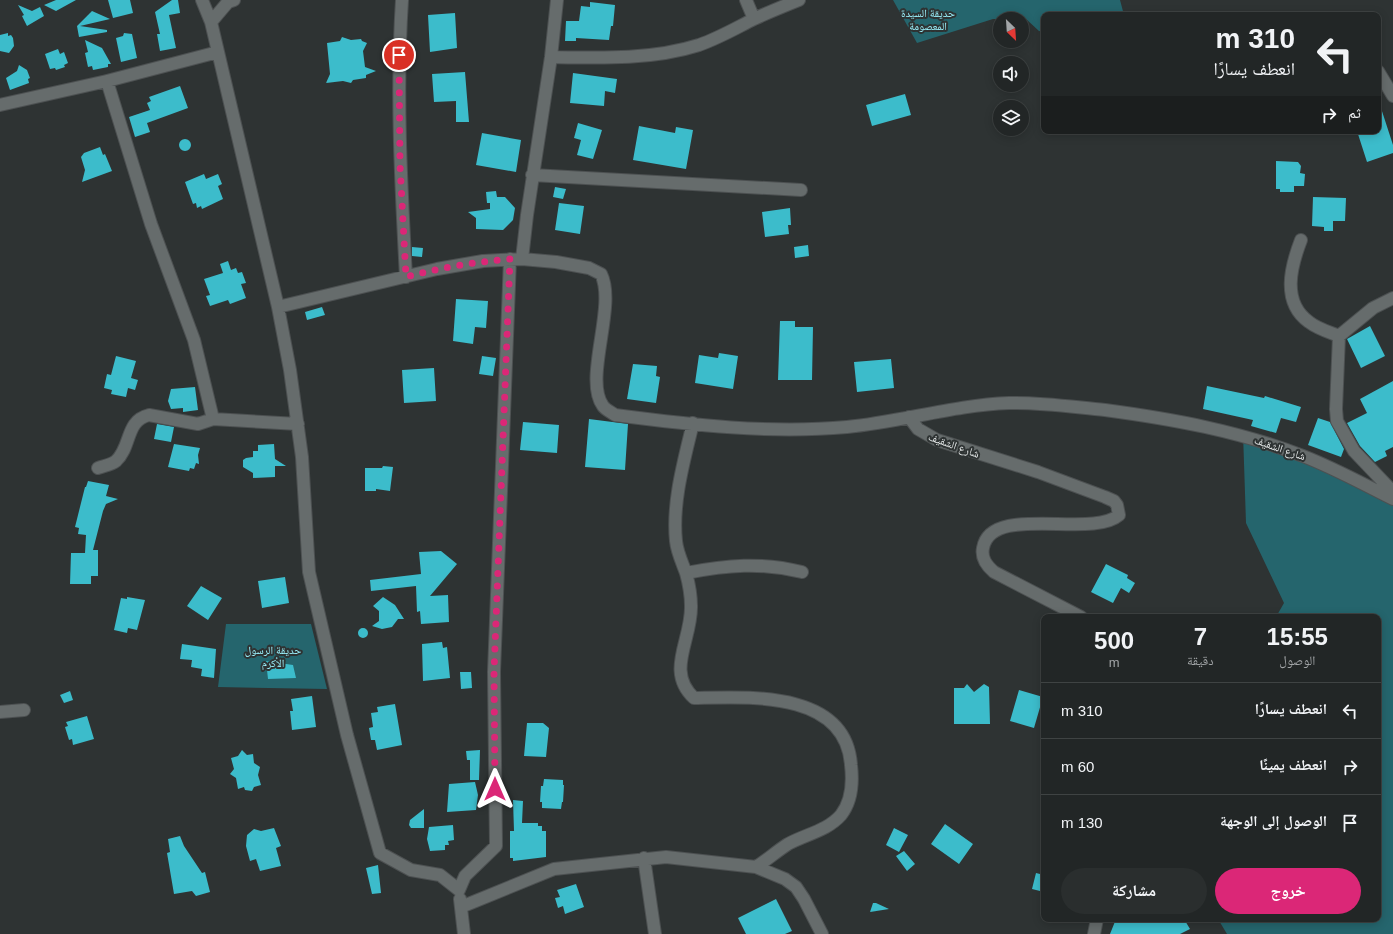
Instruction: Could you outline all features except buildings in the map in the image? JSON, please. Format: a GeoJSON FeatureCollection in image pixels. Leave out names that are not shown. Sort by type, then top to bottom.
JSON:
{"type":"FeatureCollection","features":[{"type":"Feature","properties":{"kind":"street"},"geometry":{"type":"LineString","coordinates":[[202,0],[211,22],[278,308],[290,370],[302,457],[309,572],[348,735],[380,853],[412,870],[440,875],[459,890]]}},
{"type":"Feature","properties":{"kind":"street"},"geometry":{"type":"LineString","coordinates":[[211,22],[228,2],[234,0]]}},
{"type":"Feature","properties":{"kind":"street"},"geometry":{"type":"LineString","coordinates":[[402,0],[399,68],[400,165],[406,277]]}},
{"type":"Feature","properties":{"kind":"street"},"geometry":{"type":"LineString","coordinates":[[522,259],[532,175],[551,57],[557,0]]}},
{"type":"Feature","properties":{"kind":"street"},"geometry":{"type":"LineString","coordinates":[[746,0],[754,19]]}},
{"type":"Feature","properties":{"kind":"street"},"geometry":{"type":"LineString","coordinates":[[551,57],[596,58],[676,50],[720,37],[754,19],[799,0]]}},
{"type":"Feature","properties":{"kind":"street"},"geometry":{"type":"LineString","coordinates":[[0,105],[107,81],[218,52]]}},
{"type":"Feature","properties":{"kind":"street"},"geometry":{"type":"LineString","coordinates":[[1381,76],[1393,96]]}},
{"type":"Feature","properties":{"kind":"street"},"geometry":{"type":"LineString","coordinates":[[107,81],[151,224],[194,340],[213,419]]}},
{"type":"Feature","properties":{"kind":"street"},"geometry":{"type":"LineString","coordinates":[[532,175],[801,190]]}},
{"type":"Feature","properties":{"kind":"street"},"geometry":{"type":"LineString","coordinates":[[1301,240],[1291,273],[1290,286],[1292,297],[1299,312],[1306,320],[1340,336]]}},
{"type":"Feature","properties":{"kind":"street"},"geometry":{"type":"LineString","coordinates":[[464,934],[459,890],[465,876],[496,846],[494,672],[510,259]]}},
{"type":"Feature","properties":{"kind":"street"},"geometry":{"type":"LineString","coordinates":[[278,308],[437,269],[483,261],[522,259],[589,268],[601,274],[606,290],[598,365],[598,388],[602,405],[616,415],[747,428],[797,430],[848,427],[909,417]]}},
{"type":"Feature","properties":{"kind":"street"},"geometry":{"type":"LineString","coordinates":[[1393,298],[1373,308],[1340,336],[1336,408],[1337,421],[1354,452],[1393,492]]}},
{"type":"Feature","properties":{"kind":"street","name":"شارع الشقيف"},"geometry":{"type":"LineString","coordinates":[[1075,614],[994,572],[985,564],[983,548],[986,539],[999,528],[1034,524],[1077,524],[1114,520],[1119,515],[1120,511],[1114,501],[1071,484],[937,440],[918,429],[909,417],[982,405],[1010,403],[1072,406],[1143,415],[1242,435],[1282,448],[1341,472],[1393,499]]}},
{"type":"Feature","properties":{"kind":"street"},"geometry":{"type":"LineString","coordinates":[[98,468],[114,462],[122,454],[134,422],[141,417],[149,415],[198,424],[213,419],[298,424]]}},
{"type":"Feature","properties":{"kind":"street"},"geometry":{"type":"LineString","coordinates":[[693,423],[681,475],[676,517],[676,541],[686,573],[691,608],[680,669],[681,682],[686,691],[694,698],[760,697],[802,706],[817,712],[836,726],[846,741],[851,758],[853,780],[849,800],[841,814],[829,825],[789,844],[756,867]]}},
{"type":"Feature","properties":{"kind":"street"},"geometry":{"type":"LineString","coordinates":[[686,573],[740,565],[782,567],[802,572]]}},
{"type":"Feature","properties":{"kind":"street"},"geometry":{"type":"LineString","coordinates":[[0,712],[24,710]]}},
{"type":"Feature","properties":{"kind":"street"},"geometry":{"type":"LineString","coordinates":[[461,907],[554,869],[644,858],[666,857],[756,867],[786,879],[796,887],[804,899],[822,934]]}},
{"type":"Feature","properties":{"kind":"street"},"geometry":{"type":"LineString","coordinates":[[644,858],[655,934]]}},
{"type":"Feature","properties":{"kind":"street"},"geometry":{"type":"LineString","coordinates":[[1094,934],[1096,922]]}},
{"type":"Feature","properties":{"kind":"green space","name":"حديقة السيدة المعصومة"},"geometry":{"type":"Polygon","coordinates":[[[893,0],[1120,0],[1123,12],[1041,12],[1041,31],[1029,22],[1029,12],[993,12],[993,19],[917,43],[893,0]]]}},
{"type":"Feature","properties":{"kind":"green space"},"geometry":{"type":"Polygon","coordinates":[[[1243,433],[1393,500],[1393,934],[1227,934],[1220,922],[1381,922],[1381,614],[1278,614],[1284,603],[1246,523],[1243,433]]]}},
{"type":"Feature","properties":{"kind":"green space","name":"حديقة الرسول الأكرم"},"geometry":{"type":"Polygon","coordinates":[[[226,624],[311,624],[327,689],[218,687],[226,624]]]}},
{"type":"Feature","properties":{"kind":"route"},"geometry":{"type":"LineString","coordinates":[[399,55],[400,165],[406,277],[437,269],[483,261],[510,259],[494,672],[495,789]]}}]}
